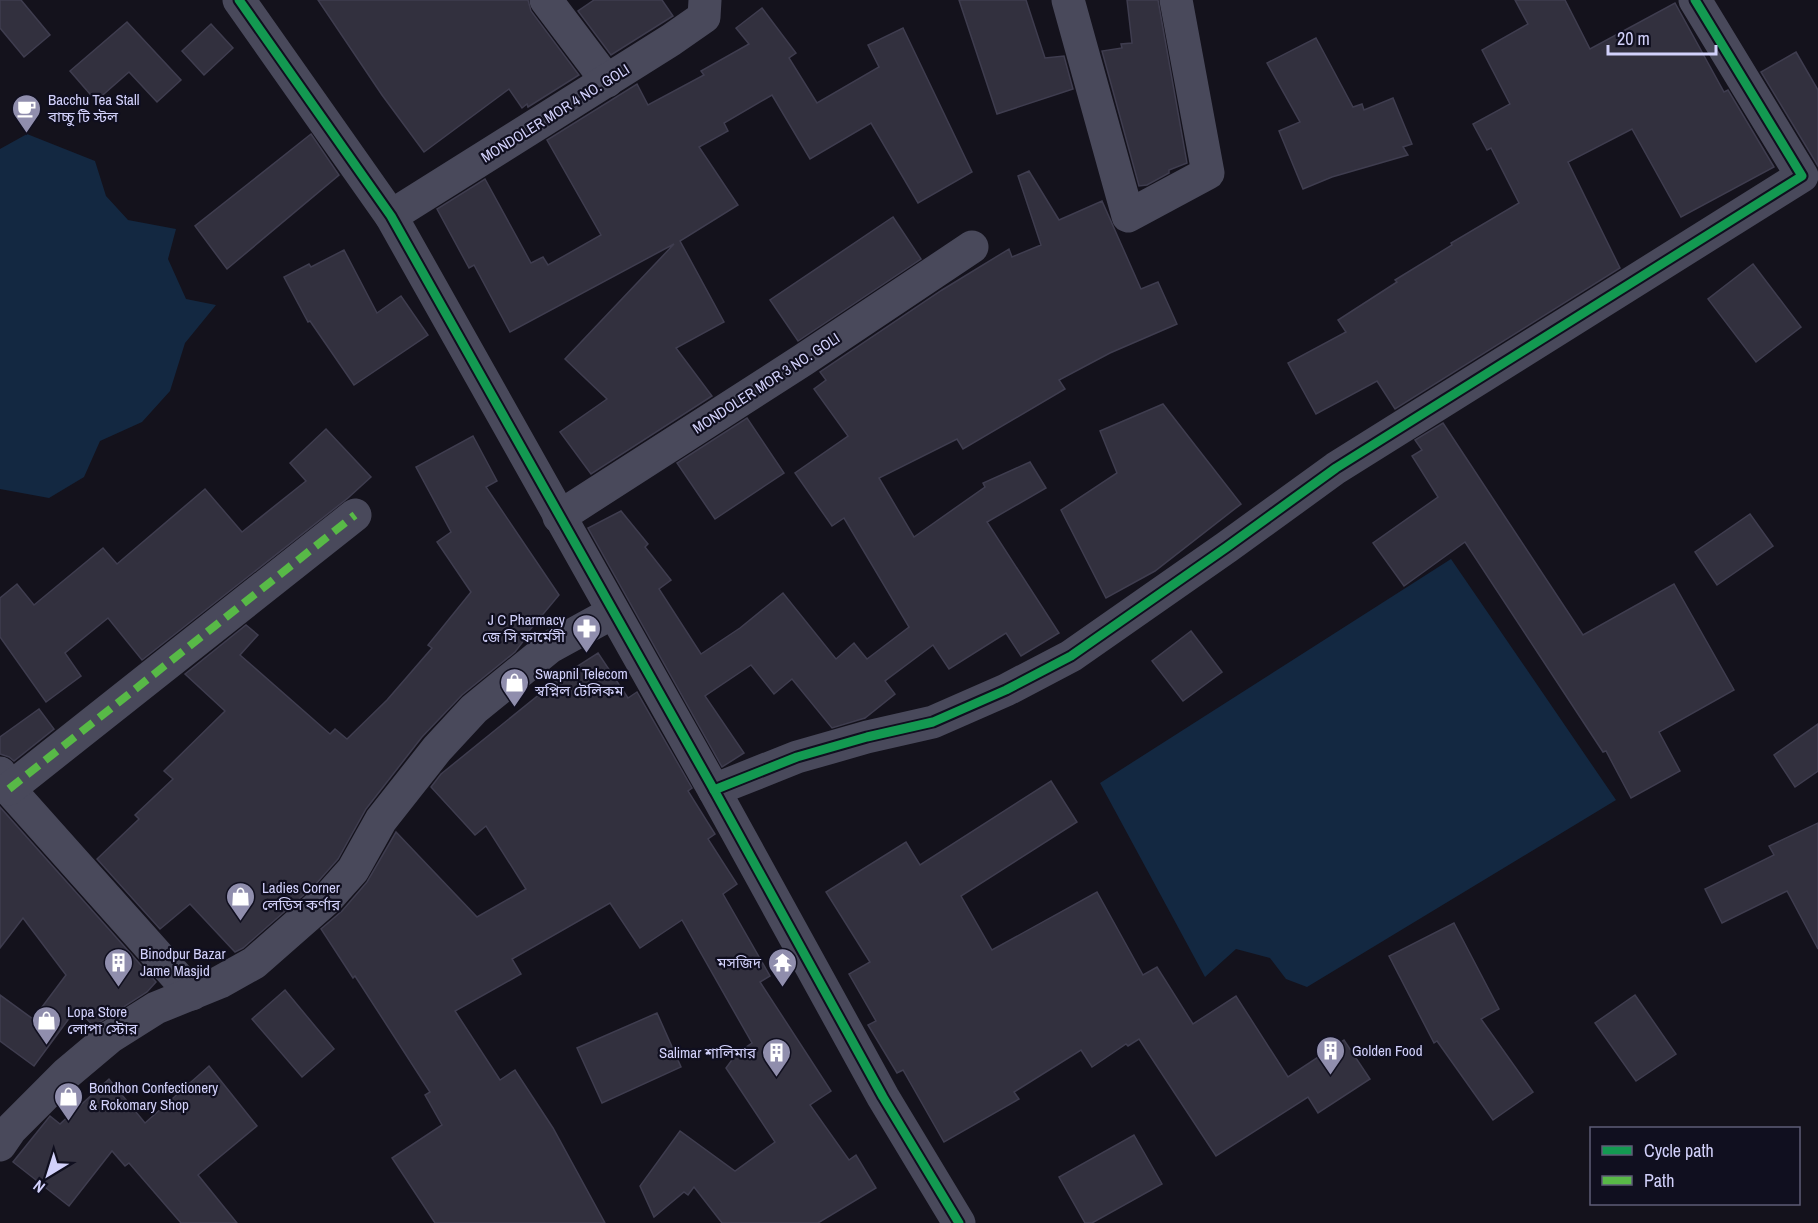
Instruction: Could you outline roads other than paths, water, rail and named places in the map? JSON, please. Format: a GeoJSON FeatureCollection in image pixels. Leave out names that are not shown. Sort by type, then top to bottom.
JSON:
{"type":"FeatureCollection","features":[{"type":"Feature","properties":{"kind":"street"},"geometry":{"type":"LineString","coordinates":[[238,0],[391,216],[612,613],[714,790],[883,1097],[959,1223]]}},
{"type":"Feature","properties":{"kind":"street"},"geometry":{"type":"LineString","coordinates":[[546,0],[607,81]]}},
{"type":"Feature","properties":{"kind":"street","name":"MONDOLER MOR 4 NO. GOLI"},"geometry":{"type":"LineString","coordinates":[[391,216],[607,81],[704,17],[705,0]]}},
{"type":"Feature","properties":{"kind":"street"},"geometry":{"type":"LineString","coordinates":[[1068,0],[1128,216],[1208,173],[1176,0]]}},
{"type":"Feature","properties":{"kind":"street"},"geometry":{"type":"LineString","coordinates":[[714,790],[797,757],[867,737],[933,722],[1006,690],[1071,656],[1336,468],[1802,176],[1695,0]]}},
{"type":"Feature","properties":{"kind":"street","name":"MONDOLER MOR 3 NO. GOLI"},"geometry":{"type":"LineString","coordinates":[[559,517],[803,360],[972,247]]}},
{"type":"Feature","properties":{"kind":"street"},"geometry":{"type":"LineString","coordinates":[[192,994],[5,781],[355,515]]}},
{"type":"Feature","properties":{"kind":"street"},"geometry":{"type":"LineString","coordinates":[[0,1145],[11,1129],[66,1074],[110,1037],[156,1008],[192,994],[254,963],[328,898],[353,870],[381,820],[437,749],[474,708],[550,647],[612,613]]}},
{"type":"Feature","properties":{"kind":"water"},"geometry":{"type":"Polygon","coordinates":[[[27,134],[95,161],[106,196],[128,220],[176,229],[168,259],[186,299],[216,305],[185,343],[170,391],[142,422],[100,441],[84,477],[49,498],[0,489],[0,149],[27,134]]]}},
{"type":"Feature","properties":{"kind":"water"},"geometry":{"type":"Polygon","coordinates":[[[1451,559],[1616,800],[1307,987],[1286,979],[1270,958],[1236,949],[1205,977],[1100,783],[1451,559]]]}},
{"type":"Feature","properties":{"kind":"place","name":"Bacchu Tea Stall বাচ্চু টি স্টল"},"geometry":{"type":"Point","coordinates":[27,134]}},
{"type":"Feature","properties":{"kind":"place","name":"J C Pharmacy জে সি ফার্মেসী"},"geometry":{"type":"Point","coordinates":[586,654]}},
{"type":"Feature","properties":{"kind":"place","name":"Swapnil Telecom স্বপ্নিল টেলিকম"},"geometry":{"type":"Point","coordinates":[514,708]}},
{"type":"Feature","properties":{"kind":"place","name":"Ladies Corner লেডিস কর্ণার"},"geometry":{"type":"Point","coordinates":[241,922]}},
{"type":"Feature","properties":{"kind":"place","name":"Binodpur Bazar Jame Masjid"},"geometry":{"type":"Point","coordinates":[119,988]}},
{"type":"Feature","properties":{"kind":"place","name":"মসজিদ"},"geometry":{"type":"Point","coordinates":[782,988]}},
{"type":"Feature","properties":{"kind":"place","name":"Lopa Store লোপা স্টোর"},"geometry":{"type":"Point","coordinates":[46,1046]}},
{"type":"Feature","properties":{"kind":"place","name":"Golden Food"},"geometry":{"type":"Point","coordinates":[1331,1076]}},
{"type":"Feature","properties":{"kind":"place","name":"Salimar শালিমার"},"geometry":{"type":"Point","coordinates":[777,1078]}},
{"type":"Feature","properties":{"kind":"place","name":"Bondhon Confectionery & Rokomary Shop"},"geometry":{"type":"Point","coordinates":[68,1122]}}]}
